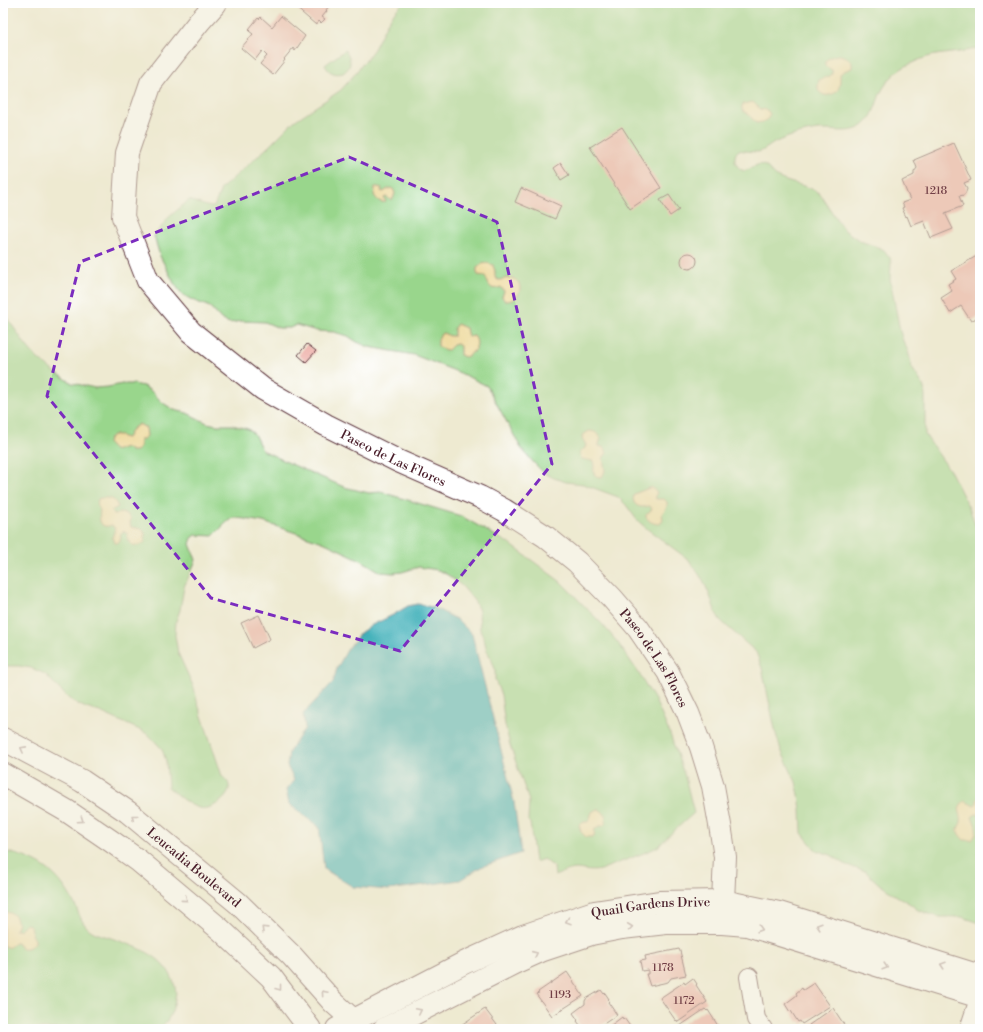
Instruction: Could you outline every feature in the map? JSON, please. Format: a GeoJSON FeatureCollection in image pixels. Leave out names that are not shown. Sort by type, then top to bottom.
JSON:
{"type":"FeatureCollection","features":[{"type":"Feature","properties":{"kind":"main road","name":"Paseo de Las Flores"},"geometry":{"type":"LineString","coordinates":[[216,3],[199,22],[151,83],[127,153],[123,217],[148,281],[191,332],[263,390],[326,425],[398,461],[480,497],[504,510],[545,536],[577,562],[612,598],[638,628],[668,672],[688,713],[701,746],[713,786],[725,857],[722,923]]}},
{"type":"Feature","properties":{"kind":"main road","name":"Leucadia Boulevard"},"geometry":{"type":"LineString","coordinates":[[3,739],[82,781],[128,812],[238,904],[292,956],[332,1002],[350,1026]]}},
{"type":"Feature","properties":{"kind":"main road"},"geometry":{"type":"LineString","coordinates":[[3,774],[67,811],[139,861],[221,930],[265,972],[310,1029]]}},
{"type":"Feature","properties":{"kind":"main road","name":"Quail Gardens Drive"},"geometry":{"type":"LineString","coordinates":[[350,1026],[464,963],[523,936],[594,912],[659,902],[723,901],[779,913],[980,976]]}},
{"type":"Feature","properties":{"kind":"main road","name":"Quail Gardens Drive"},"geometry":{"type":"LineString","coordinates":[[384,1029],[514,963],[543,950],[591,934],[622,928],[666,923],[722,923],[747,925],[980,996]]}},
{"type":"Feature","properties":{"kind":"street"},"geometry":{"type":"LineString","coordinates":[[749,977],[756,1019],[763,1029]]}},
{"type":"Feature","properties":{"kind":"street"},"geometry":{"type":"LineString","coordinates":[[968,1029],[980,996]]}},
{"type":"Feature","properties":{"kind":"highlighted area"},"geometry":{"type":"Polygon","coordinates":[[[349,157],[497,222],[552,464],[400,651],[211,598],[47,396],[80,262],[349,157]]]}},
{"type":"Feature","properties":{"kind":"green space"},"geometry":{"type":"Polygon","coordinates":[[[403,3],[980,3],[980,47],[966,51],[927,57],[898,71],[884,87],[875,109],[867,122],[862,126],[857,129],[844,131],[818,130],[797,134],[776,142],[758,152],[739,150],[736,153],[735,160],[739,168],[743,170],[750,169],[760,164],[767,167],[782,180],[805,186],[820,194],[843,229],[860,241],[884,250],[890,258],[890,279],[900,331],[908,351],[912,368],[923,385],[925,392],[925,434],[951,472],[970,510],[980,538],[980,923],[962,917],[938,917],[918,910],[879,884],[865,871],[848,866],[831,855],[816,850],[802,833],[801,810],[796,782],[781,750],[776,734],[762,668],[756,652],[720,620],[703,580],[689,560],[646,528],[637,520],[618,497],[583,484],[566,482],[544,473],[521,448],[487,386],[458,372],[414,355],[369,347],[348,336],[334,332],[317,331],[296,325],[290,328],[279,328],[265,322],[241,321],[230,323],[222,320],[210,307],[192,300],[182,294],[174,283],[160,256],[154,236],[168,218],[189,200],[214,207],[221,189],[267,148],[294,121],[341,90],[374,49],[388,21],[403,3]]]}},
{"type":"Feature","properties":{"kind":"green space"},"geometry":{"type":"Polygon","coordinates":[[[345,50],[350,60],[350,65],[348,68],[343,73],[337,74],[330,72],[325,65],[345,50]]]}},
{"type":"Feature","properties":{"kind":"green space"},"geometry":{"type":"Polygon","coordinates":[[[3,315],[8,319],[25,344],[37,358],[72,383],[95,388],[122,384],[143,386],[174,410],[187,413],[207,423],[232,425],[248,429],[254,434],[262,450],[344,487],[369,493],[381,492],[461,516],[510,544],[561,582],[602,624],[618,643],[638,672],[655,700],[670,734],[685,777],[694,813],[659,846],[649,851],[600,870],[591,871],[574,869],[555,876],[554,867],[544,859],[535,862],[530,823],[528,821],[529,801],[510,745],[505,725],[501,695],[495,680],[495,669],[480,630],[479,611],[475,602],[462,586],[448,575],[438,570],[419,567],[402,572],[381,572],[361,560],[323,542],[263,522],[236,518],[232,518],[213,536],[196,535],[192,538],[190,544],[196,560],[184,587],[180,610],[176,621],[175,635],[178,653],[194,688],[222,776],[229,785],[227,795],[214,806],[209,808],[199,808],[191,805],[168,787],[166,761],[162,749],[149,735],[100,712],[78,704],[68,698],[45,674],[31,668],[3,666],[3,315]]]}},
{"type":"Feature","properties":{"kind":"green space"},"geometry":{"type":"Polygon","coordinates":[[[3,851],[27,858],[46,868],[54,875],[69,893],[82,920],[90,930],[138,948],[154,957],[161,963],[172,978],[176,994],[172,1012],[168,1020],[162,1026],[158,1029],[3,1029],[3,851]]]}},
{"type":"Feature","properties":{"kind":"sand"},"geometry":{"type":"Polygon","coordinates":[[[837,55],[844,56],[849,59],[852,63],[852,68],[840,74],[839,87],[836,92],[829,95],[821,94],[818,90],[819,80],[832,75],[832,70],[825,66],[825,61],[837,55]]]}},
{"type":"Feature","properties":{"kind":"sand"},"geometry":{"type":"Polygon","coordinates":[[[753,102],[760,109],[767,110],[770,114],[769,117],[763,122],[756,123],[742,110],[743,104],[753,102]]]}},
{"type":"Feature","properties":{"kind":"sand"},"geometry":{"type":"Polygon","coordinates":[[[375,187],[382,188],[381,191],[383,192],[390,188],[393,189],[395,193],[393,199],[391,200],[386,197],[384,198],[386,202],[379,201],[374,195],[375,187]]]}},
{"type":"Feature","properties":{"kind":"sand"},"geometry":{"type":"Polygon","coordinates":[[[487,263],[493,265],[495,276],[498,280],[510,278],[515,279],[518,282],[520,290],[515,298],[505,301],[502,297],[504,291],[501,287],[494,289],[492,288],[485,276],[478,275],[477,268],[482,264],[487,263]]]}},
{"type":"Feature","properties":{"kind":"sand"},"geometry":{"type":"Polygon","coordinates":[[[457,324],[466,328],[468,337],[474,336],[477,342],[474,351],[465,357],[460,355],[460,346],[457,344],[445,351],[438,346],[438,340],[441,334],[443,333],[454,336],[454,328],[457,324]]]}},
{"type":"Feature","properties":{"kind":"sand"},"geometry":{"type":"Polygon","coordinates":[[[139,424],[146,428],[147,436],[144,439],[140,439],[140,447],[136,451],[131,451],[125,447],[114,450],[108,444],[109,438],[114,435],[127,438],[132,429],[139,424]]]}},
{"type":"Feature","properties":{"kind":"sand"},"geometry":{"type":"Polygon","coordinates":[[[589,431],[600,436],[599,446],[605,448],[607,453],[603,458],[605,471],[602,477],[598,477],[594,474],[593,461],[582,459],[580,457],[580,452],[586,445],[582,438],[583,435],[589,431]]]}},
{"type":"Feature","properties":{"kind":"sand"},"geometry":{"type":"Polygon","coordinates":[[[649,488],[655,489],[657,493],[655,496],[656,499],[664,499],[667,502],[667,507],[662,514],[663,520],[660,524],[652,522],[646,517],[652,509],[650,506],[640,507],[633,499],[634,494],[649,488]]]}},
{"type":"Feature","properties":{"kind":"sand"},"geometry":{"type":"Polygon","coordinates":[[[109,498],[115,501],[118,507],[111,511],[115,515],[119,513],[127,514],[131,519],[131,527],[142,529],[145,533],[145,542],[138,545],[129,543],[127,533],[124,531],[121,533],[120,541],[115,543],[112,538],[115,529],[112,525],[104,526],[101,523],[100,510],[97,506],[98,499],[109,498]]]}},
{"type":"Feature","properties":{"kind":"sand"},"geometry":{"type":"Polygon","coordinates":[[[980,796],[980,815],[976,814],[972,817],[976,826],[976,834],[972,840],[964,840],[958,831],[961,822],[960,806],[965,801],[974,806],[980,796]]]}},
{"type":"Feature","properties":{"kind":"sand"},"geometry":{"type":"Polygon","coordinates":[[[597,809],[602,811],[604,814],[606,823],[595,829],[594,836],[586,837],[581,832],[579,825],[589,821],[592,812],[597,809]]]}},
{"type":"Feature","properties":{"kind":"sand"},"geometry":{"type":"Polygon","coordinates":[[[6,912],[13,914],[15,917],[18,924],[15,930],[20,930],[27,924],[31,926],[31,935],[35,939],[35,943],[32,946],[21,948],[18,943],[8,947],[3,945],[3,913],[6,912]]]}},
{"type":"Feature","properties":{"kind":"water"},"geometry":{"type":"Polygon","coordinates":[[[418,604],[435,608],[458,620],[472,634],[514,802],[521,853],[481,867],[460,880],[389,890],[353,887],[324,869],[319,827],[289,804],[286,790],[294,780],[287,766],[289,752],[305,728],[303,714],[333,682],[337,668],[347,650],[360,633],[408,606],[418,604]]]}},
{"type":"Feature","properties":{"kind":"building"},"geometry":{"type":"Polygon","coordinates":[[[290,3],[331,3],[322,17],[325,19],[321,23],[319,21],[316,25],[290,3]]]}},
{"type":"Feature","properties":{"kind":"building"},"geometry":{"type":"Polygon","coordinates":[[[281,16],[305,36],[295,51],[293,48],[273,75],[260,64],[267,56],[262,51],[255,60],[241,48],[253,34],[249,31],[249,29],[258,18],[259,19],[261,17],[272,27],[281,16]]]}},
{"type":"Feature","properties":{"kind":"building"},"geometry":{"type":"Polygon","coordinates":[[[622,127],[661,188],[630,209],[590,147],[622,127]]]}},
{"type":"Feature","properties":{"kind":"building"},"geometry":{"type":"Polygon","coordinates":[[[954,143],[971,180],[964,183],[967,188],[966,192],[964,195],[959,196],[963,206],[945,213],[953,229],[931,238],[924,221],[911,226],[907,216],[906,217],[902,208],[904,207],[902,203],[910,200],[902,181],[914,175],[917,168],[914,160],[954,143]]]}},
{"type":"Feature","properties":{"kind":"building"},"geometry":{"type":"Polygon","coordinates":[[[561,163],[569,175],[561,180],[554,168],[561,163]]]}},
{"type":"Feature","properties":{"kind":"building"},"geometry":{"type":"Polygon","coordinates":[[[521,188],[561,206],[555,219],[515,202],[521,188]]]}},
{"type":"Feature","properties":{"kind":"building"},"geometry":{"type":"Polygon","coordinates":[[[669,195],[679,210],[670,216],[660,200],[669,195]]]}},
{"type":"Feature","properties":{"kind":"building"},"geometry":{"type":"Polygon","coordinates":[[[689,253],[695,255],[697,261],[695,267],[689,269],[683,267],[681,261],[683,255],[689,253]]]}},
{"type":"Feature","properties":{"kind":"building"},"geometry":{"type":"Polygon","coordinates":[[[980,254],[980,316],[971,321],[961,306],[950,313],[941,298],[952,291],[948,284],[956,279],[951,271],[980,254]]]}},
{"type":"Feature","properties":{"kind":"building"},"geometry":{"type":"Polygon","coordinates":[[[307,344],[316,351],[306,362],[298,355],[307,344]]]}},
{"type":"Feature","properties":{"kind":"building"},"geometry":{"type":"Polygon","coordinates":[[[259,615],[270,639],[253,648],[241,623],[259,615]]]}},
{"type":"Feature","properties":{"kind":"building"},"geometry":{"type":"Polygon","coordinates":[[[679,949],[686,975],[671,978],[668,982],[650,986],[646,974],[648,974],[648,970],[642,971],[640,961],[646,960],[645,956],[679,949]]]}},
{"type":"Feature","properties":{"kind":"building"},"geometry":{"type":"Polygon","coordinates":[[[567,972],[583,996],[552,1016],[536,994],[567,972]]]}},
{"type":"Feature","properties":{"kind":"building"},"geometry":{"type":"Polygon","coordinates":[[[693,978],[707,1002],[678,1022],[660,998],[684,982],[685,984],[693,978]]]}},
{"type":"Feature","properties":{"kind":"building"},"geometry":{"type":"Polygon","coordinates":[[[814,983],[830,1006],[802,1024],[800,1021],[798,1022],[785,1004],[797,995],[796,993],[802,988],[803,990],[814,983]]]}},
{"type":"Feature","properties":{"kind":"building"},"geometry":{"type":"Polygon","coordinates":[[[601,990],[609,999],[608,1002],[617,1015],[596,1029],[583,1029],[573,1013],[585,1004],[586,999],[601,990]]]}},
{"type":"Feature","properties":{"kind":"building"},"geometry":{"type":"Polygon","coordinates":[[[833,1008],[847,1029],[806,1029],[810,1026],[809,1025],[833,1008]]]}},
{"type":"Feature","properties":{"kind":"building"},"geometry":{"type":"Polygon","coordinates":[[[485,1009],[500,1029],[455,1029],[485,1009]]]}},
{"type":"Feature","properties":{"kind":"building"},"geometry":{"type":"Polygon","coordinates":[[[705,1009],[707,1011],[708,1010],[720,1029],[677,1028],[705,1009]]]}},
{"type":"Feature","properties":{"kind":"building"},"geometry":{"type":"Polygon","coordinates":[[[622,1017],[632,1029],[606,1029],[622,1017]]]}}]}
